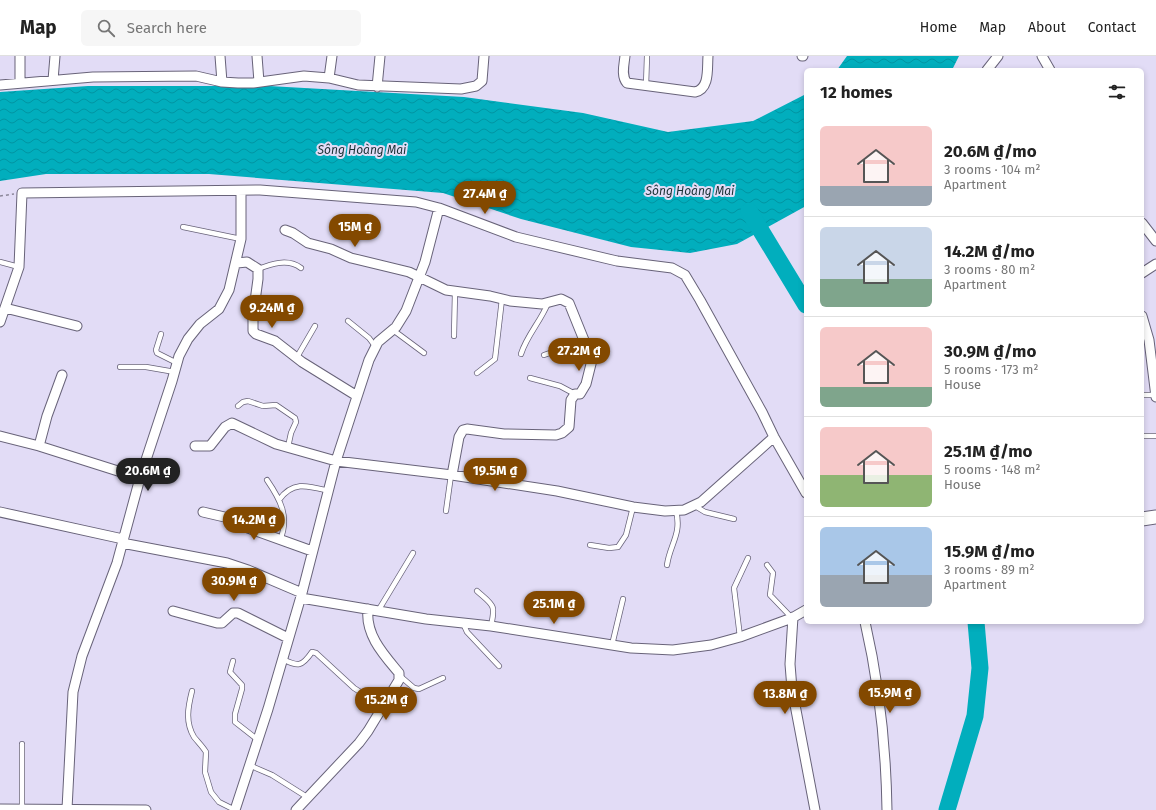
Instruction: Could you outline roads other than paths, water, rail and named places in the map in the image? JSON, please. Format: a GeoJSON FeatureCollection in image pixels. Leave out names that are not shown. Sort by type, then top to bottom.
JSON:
{"type":"FeatureCollection","features":[{"type":"Feature","properties":{"kind":"street"},"geometry":{"type":"LineString","coordinates":[[20,56],[20,83]]}},
{"type":"Feature","properties":{"kind":"street"},"geometry":{"type":"LineString","coordinates":[[53,80],[55,56]]}},
{"type":"Feature","properties":{"kind":"street"},"geometry":{"type":"LineString","coordinates":[[220,56],[222,82]]}},
{"type":"Feature","properties":{"kind":"street"},"geometry":{"type":"LineString","coordinates":[[257,56],[260,82]]}},
{"type":"Feature","properties":{"kind":"street"},"geometry":{"type":"LineString","coordinates":[[329,78],[332,56]]}},
{"type":"Feature","properties":{"kind":"street"},"geometry":{"type":"LineString","coordinates":[[377,86],[380,56]]}},
{"type":"Feature","properties":{"kind":"street"},"geometry":{"type":"LineString","coordinates":[[0,85],[93,77],[196,76],[222,82],[260,82],[292,76],[329,78],[358,85],[460,89],[476,86],[482,81],[484,56]]}},
{"type":"Feature","properties":{"kind":"street"},"geometry":{"type":"LineString","coordinates":[[624,56],[624,80],[631,85],[680,90],[701,90],[706,86],[708,56]]}},
{"type":"Feature","properties":{"kind":"street"},"geometry":{"type":"LineString","coordinates":[[989,68],[998,56]]}},
{"type":"Feature","properties":{"kind":"street"},"geometry":{"type":"LineString","coordinates":[[1042,56],[1049,68]]}},
{"type":"Feature","properties":{"kind":"street"},"geometry":{"type":"LineString","coordinates":[[67,809],[73,692],[82,656],[112,577],[140,478],[177,363],[188,339],[200,324],[221,305],[229,290],[237,262],[241,239],[241,190]]}},
{"type":"Feature","properties":{"kind":"street"},"geometry":{"type":"LineString","coordinates":[[0,322],[19,267],[22,193],[260,190],[416,202],[439,208],[516,237],[617,261],[672,268],[685,275],[804,490]]}},
{"type":"Feature","properties":{"kind":"street"},"geometry":{"type":"LineString","coordinates":[[235,810],[258,740],[301,595],[336,461],[357,396],[375,346],[393,330],[406,311],[425,262],[439,208]]}},
{"type":"Feature","properties":{"kind":"street"},"geometry":{"type":"LineString","coordinates":[[1144,226],[1156,241]]}},
{"type":"Feature","properties":{"kind":"street"},"geometry":{"type":"LineString","coordinates":[[285,230],[293,233],[308,243],[331,248],[358,260],[402,270],[446,290],[548,303],[561,299],[569,304],[592,360],[590,372],[583,391],[580,394],[575,394],[571,400],[569,427],[562,434],[504,434],[467,429],[463,430],[459,437],[452,475]]}},
{"type":"Feature","properties":{"kind":"street"},"geometry":{"type":"LineString","coordinates":[[237,262],[247,262],[258,269],[253,316],[253,331],[256,334],[275,341],[297,358],[357,396]]}},
{"type":"Feature","properties":{"kind":"street"},"geometry":{"type":"LineString","coordinates":[[1144,272],[1156,264]]}},
{"type":"Feature","properties":{"kind":"street"},"geometry":{"type":"LineString","coordinates":[[5,308],[77,326]]}},
{"type":"Feature","properties":{"kind":"street"},"geometry":{"type":"LineString","coordinates":[[1144,323],[1149,340],[1156,396]]}},
{"type":"Feature","properties":{"kind":"street"},"geometry":{"type":"LineString","coordinates":[[39,446],[47,416],[62,375]]}},
{"type":"Feature","properties":{"kind":"street"},"geometry":{"type":"LineString","coordinates":[[195,446],[210,446],[225,427],[232,423],[268,441],[336,461],[452,475],[557,491],[634,507],[676,511],[695,506],[713,492],[774,437]]}},
{"type":"Feature","properties":{"kind":"street"},"geometry":{"type":"LineString","coordinates":[[0,436],[39,446],[140,478]]}},
{"type":"Feature","properties":{"kind":"street"},"geometry":{"type":"LineString","coordinates":[[0,512],[237,566],[301,595],[368,610],[492,626],[612,646],[673,650],[711,644],[740,637],[792,618],[804,611]]}},
{"type":"Feature","properties":{"kind":"street"},"geometry":{"type":"LineString","coordinates":[[203,512],[233,519],[248,528],[312,551]]}},
{"type":"Feature","properties":{"kind":"street"},"geometry":{"type":"LineString","coordinates":[[1144,519],[1156,517]]}},
{"type":"Feature","properties":{"kind":"street"},"geometry":{"type":"LineString","coordinates":[[296,810],[359,743],[400,676],[379,648],[371,632],[368,623],[368,610]]}},
{"type":"Feature","properties":{"kind":"street"},"geometry":{"type":"LineString","coordinates":[[173,611],[217,623],[222,623],[233,613],[238,613],[288,638]]}},
{"type":"Feature","properties":{"kind":"street"},"geometry":{"type":"LineString","coordinates":[[792,618],[791,684],[815,810]]}},
{"type":"Feature","properties":{"kind":"street"},"geometry":{"type":"LineString","coordinates":[[865,624],[875,675],[886,769],[887,810]]}},
{"type":"Feature","properties":{"kind":"street"},"geometry":{"type":"LineString","coordinates":[[0,809],[146,810]]}},
{"type":"Feature","properties":{"kind":"lane"},"geometry":{"type":"LineString","coordinates":[[646,86],[647,56]]}},
{"type":"Feature","properties":{"kind":"lane"},"geometry":{"type":"LineString","coordinates":[[183,227],[241,239]]}},
{"type":"Feature","properties":{"kind":"lane"},"geometry":{"type":"LineString","coordinates":[[0,262],[19,267]]}},
{"type":"Feature","properties":{"kind":"lane"},"geometry":{"type":"LineString","coordinates":[[258,269],[268,265],[290,263],[301,268]]}},
{"type":"Feature","properties":{"kind":"lane"},"geometry":{"type":"LineString","coordinates":[[454,336],[456,292]]}},
{"type":"Feature","properties":{"kind":"lane"},"geometry":{"type":"LineString","coordinates":[[478,373],[495,359],[502,298]]}},
{"type":"Feature","properties":{"kind":"lane"},"geometry":{"type":"LineString","coordinates":[[521,354],[528,338],[539,323],[548,303]]}},
{"type":"Feature","properties":{"kind":"lane"},"geometry":{"type":"LineString","coordinates":[[348,321],[369,338],[375,346]]}},
{"type":"Feature","properties":{"kind":"lane"},"geometry":{"type":"LineString","coordinates":[[297,358],[315,326]]}},
{"type":"Feature","properties":{"kind":"lane"},"geometry":{"type":"LineString","coordinates":[[393,330],[424,353]]}},
{"type":"Feature","properties":{"kind":"lane"},"geometry":{"type":"LineString","coordinates":[[161,334],[156,350],[157,353],[177,363]]}},
{"type":"Feature","properties":{"kind":"lane"},"geometry":{"type":"LineString","coordinates":[[544,355],[584,341]]}},
{"type":"Feature","properties":{"kind":"lane"},"geometry":{"type":"LineString","coordinates":[[120,367],[146,367],[175,372]]}},
{"type":"Feature","properties":{"kind":"lane"},"geometry":{"type":"LineString","coordinates":[[530,378],[560,386],[575,394]]}},
{"type":"Feature","properties":{"kind":"lane"},"geometry":{"type":"LineString","coordinates":[[1144,394],[1156,396]]}},
{"type":"Feature","properties":{"kind":"lane"},"geometry":{"type":"LineString","coordinates":[[238,406],[248,401],[262,406],[276,405],[295,418],[296,422],[291,433],[288,447]]}},
{"type":"Feature","properties":{"kind":"lane"},"geometry":{"type":"LineString","coordinates":[[1144,436],[1156,436]]}},
{"type":"Feature","properties":{"kind":"lane"},"geometry":{"type":"LineString","coordinates":[[446,511],[452,475]]}},
{"type":"Feature","properties":{"kind":"lane"},"geometry":{"type":"LineString","coordinates":[[267,480],[279,500],[286,522],[280,540]]}},
{"type":"Feature","properties":{"kind":"lane"},"geometry":{"type":"LineString","coordinates":[[279,500],[283,494],[295,486],[309,486],[329,491]]}},
{"type":"Feature","properties":{"kind":"lane"},"geometry":{"type":"LineString","coordinates":[[695,506],[705,512],[734,519]]}},
{"type":"Feature","properties":{"kind":"lane"},"geometry":{"type":"LineString","coordinates":[[590,545],[609,548],[618,547],[626,535],[634,507]]}},
{"type":"Feature","properties":{"kind":"lane"},"geometry":{"type":"LineString","coordinates":[[667,565],[668,557],[678,534],[678,520],[676,511]]}},
{"type":"Feature","properties":{"kind":"lane"},"geometry":{"type":"LineString","coordinates":[[378,611],[413,553]]}},
{"type":"Feature","properties":{"kind":"lane"},"geometry":{"type":"LineString","coordinates":[[740,637],[734,588],[748,558]]}},
{"type":"Feature","properties":{"kind":"lane"},"geometry":{"type":"LineString","coordinates":[[767,565],[773,573],[770,595],[792,618]]}},
{"type":"Feature","properties":{"kind":"lane"},"geometry":{"type":"LineString","coordinates":[[477,591],[492,603],[494,608],[492,626]]}},
{"type":"Feature","properties":{"kind":"lane"},"geometry":{"type":"LineString","coordinates":[[612,646],[622,599]]}},
{"type":"Feature","properties":{"kind":"lane"},"geometry":{"type":"LineString","coordinates":[[463,623],[467,632],[499,666]]}},
{"type":"Feature","properties":{"kind":"lane"},"geometry":{"type":"LineString","coordinates":[[282,659],[300,665],[303,664],[312,652],[316,653],[354,688],[382,706]]}},
{"type":"Feature","properties":{"kind":"lane"},"geometry":{"type":"LineString","coordinates":[[233,661],[230,672],[242,685],[235,714],[235,722],[258,740]]}},
{"type":"Feature","properties":{"kind":"lane"},"geometry":{"type":"LineString","coordinates":[[400,676],[414,688],[420,689],[443,678]]}},
{"type":"Feature","properties":{"kind":"lane"},"geometry":{"type":"LineString","coordinates":[[192,691],[187,718],[194,737],[206,752],[205,772],[211,792],[219,802],[235,810]]}},
{"type":"Feature","properties":{"kind":"lane"},"geometry":{"type":"LineString","coordinates":[[22,744],[22,808]]}},
{"type":"Feature","properties":{"kind":"lane"},"geometry":{"type":"LineString","coordinates":[[249,765],[272,774],[307,797]]}},
{"type":"Feature","properties":{"kind":"water"},"geometry":{"type":"Polygon","coordinates":[[[847,56],[959,56],[953,68],[838,68],[847,56]]]}},
{"type":"Feature","properties":{"kind":"water","name":"Sông Hoàng Mai"},"geometry":{"type":"Polygon","coordinates":[[[88,86],[269,86],[464,97],[583,113],[668,132],[753,121],[804,95],[804,207],[737,244],[690,253],[631,247],[521,219],[443,193],[209,174],[46,174],[0,181],[0,92],[88,86]]]}},
{"type":"Feature","properties":{"kind":"waterway"},"geometry":{"type":"LineString","coordinates":[[749,211],[804,302]]}},
{"type":"Feature","properties":{"kind":"waterway"},"geometry":{"type":"LineString","coordinates":[[947,810],[975,716],[980,668],[976,624]]}}]}
